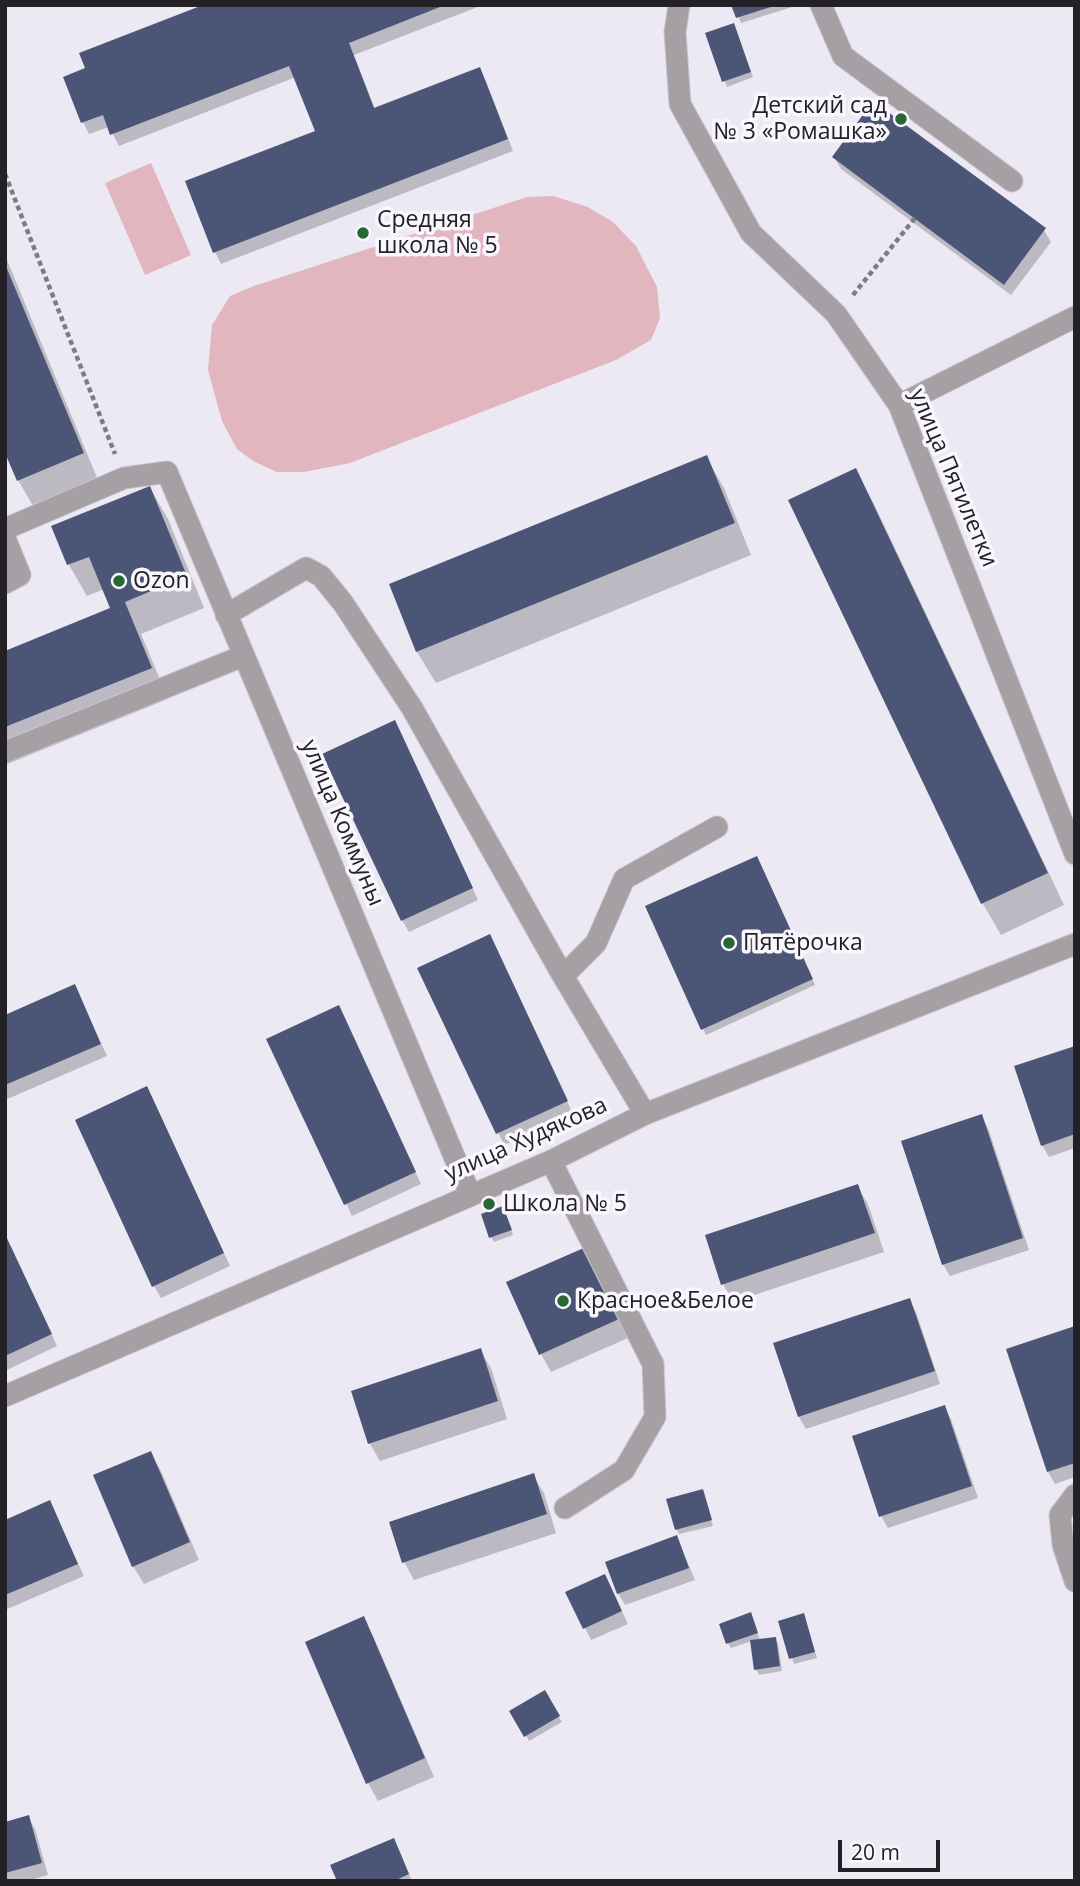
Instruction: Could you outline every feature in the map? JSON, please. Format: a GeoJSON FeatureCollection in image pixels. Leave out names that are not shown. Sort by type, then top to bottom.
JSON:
{"type":"FeatureCollection","features":[{"type":"Feature","properties":{"kind":"street","name":"улица Пятилетки"},"geometry":{"type":"LineString","coordinates":[[679,5],[675,32],[680,104],[751,233],[836,314],[898,405],[1075,854]]}},
{"type":"Feature","properties":{"kind":"street"},"geometry":{"type":"LineString","coordinates":[[821,5],[843,56],[1012,181]]}},
{"type":"Feature","properties":{"kind":"street"},"geometry":{"type":"LineString","coordinates":[[898,405],[1075,317]]}},
{"type":"Feature","properties":{"kind":"street","name":"улица Коммуны"},"geometry":{"type":"LineString","coordinates":[[124,478],[167,472],[470,1194]]}},
{"type":"Feature","properties":{"kind":"street"},"geometry":{"type":"LineString","coordinates":[[5,529],[124,478]]}},
{"type":"Feature","properties":{"kind":"street"},"geometry":{"type":"LineString","coordinates":[[5,538],[20,575],[5,583]]}},
{"type":"Feature","properties":{"kind":"street"},"geometry":{"type":"LineString","coordinates":[[226,615],[306,568],[321,576],[343,603],[412,708],[563,976],[645,1114]]}},
{"type":"Feature","properties":{"kind":"street"},"geometry":{"type":"LineString","coordinates":[[5,752],[243,656]]}},
{"type":"Feature","properties":{"kind":"street"},"geometry":{"type":"LineString","coordinates":[[563,976],[596,943],[624,878],[717,827]]}},
{"type":"Feature","properties":{"kind":"street","name":"улица Худякова"},"geometry":{"type":"LineString","coordinates":[[5,1396],[551,1161],[645,1114],[1075,944]]}},
{"type":"Feature","properties":{"kind":"street"},"geometry":{"type":"LineString","coordinates":[[551,1161],[653,1364],[655,1417],[624,1471],[565,1508]]}},
{"type":"Feature","properties":{"kind":"street"},"geometry":{"type":"LineString","coordinates":[[1075,1495],[1060,1515],[1063,1545],[1075,1580]]}},
{"type":"Feature","properties":{"kind":"path"},"geometry":{"type":"LineString","coordinates":[[5,174],[124,478]]}},
{"type":"Feature","properties":{"kind":"path"},"geometry":{"type":"LineString","coordinates":[[836,314],[915,218]]}},
{"type":"Feature","properties":{"kind":"shaded area"},"geometry":{"type":"Polygon","coordinates":[[[151,163],[191,255],[145,275],[105,183],[151,163]]]}},
{"type":"Feature","properties":{"kind":"shaded area"},"geometry":{"type":"Polygon","coordinates":[[[553,196],[588,207],[613,222],[636,246],[657,287],[660,318],[651,340],[616,360],[350,463],[304,472],[277,472],[253,461],[237,449],[222,421],[208,370],[212,325],[230,296],[527,197],[553,196]]]}},
{"type":"Feature","properties":{"kind":"building"},"geometry":{"type":"Polygon","coordinates":[[[203,5],[445,5],[349,43],[374,108],[480,67],[508,139],[213,253],[185,181],[315,131],[289,66],[110,135],[103,115],[81,123],[63,77],[85,68],[79,53],[203,5]]]}},
{"type":"Feature","properties":{"kind":"building"},"geometry":{"type":"Polygon","coordinates":[[[731,5],[774,5],[774,6],[736,18],[731,5]]]}},
{"type":"Feature","properties":{"kind":"building"},"geometry":{"type":"Polygon","coordinates":[[[734,23],[751,72],[722,82],[705,33],[734,23]]]}},
{"type":"Feature","properties":{"kind":"building"},"geometry":{"type":"Polygon","coordinates":[[[873,101],[1046,228],[1004,285],[832,157],[873,101]]]}},
{"type":"Feature","properties":{"kind":"building"},"geometry":{"type":"Polygon","coordinates":[[[5,264],[84,453],[17,481],[5,453],[5,264]]]}},
{"type":"Feature","properties":{"kind":"building"},"geometry":{"type":"Polygon","coordinates":[[[707,455],[735,523],[416,652],[389,584],[707,455]]]}},
{"type":"Feature","properties":{"kind":"building"},"geometry":{"type":"Polygon","coordinates":[[[856,468],[1048,873],[981,904],[788,500],[856,468]]]}},
{"type":"Feature","properties":{"kind":"building"},"geometry":{"type":"Polygon","coordinates":[[[150,486],[187,576],[125,602],[152,668],[5,727],[5,651],[110,608],[89,557],[67,565],[51,526],[150,486]]]}},
{"type":"Feature","properties":{"kind":"building"},"geometry":{"type":"Polygon","coordinates":[[[395,720],[473,888],[401,921],[322,754],[395,720]]]}},
{"type":"Feature","properties":{"kind":"building","name":"Пятёрочка"},"geometry":{"type":"Polygon","coordinates":[[[757,856],[813,979],[701,1030],[645,906],[757,856]]]}},
{"type":"Feature","properties":{"kind":"building"},"geometry":{"type":"Polygon","coordinates":[[[490,934],[568,1101],[496,1134],[417,968],[490,934]]]}},
{"type":"Feature","properties":{"kind":"building"},"geometry":{"type":"Polygon","coordinates":[[[75,984],[101,1044],[5,1085],[5,1015],[75,984]]]}},
{"type":"Feature","properties":{"kind":"building"},"geometry":{"type":"Polygon","coordinates":[[[339,1005],[416,1172],[344,1205],[266,1039],[339,1005]]]}},
{"type":"Feature","properties":{"kind":"building"},"geometry":{"type":"Polygon","coordinates":[[[1075,1046],[1075,1134],[1041,1146],[1014,1066],[1075,1046]]]}},
{"type":"Feature","properties":{"kind":"building"},"geometry":{"type":"Polygon","coordinates":[[[147,1086],[224,1253],[152,1287],[75,1120],[147,1086]]]}},
{"type":"Feature","properties":{"kind":"building"},"geometry":{"type":"Polygon","coordinates":[[[982,1114],[1023,1238],[942,1265],[901,1141],[982,1114]]]}},
{"type":"Feature","properties":{"kind":"building"},"geometry":{"type":"Polygon","coordinates":[[[858,1184],[875,1233],[721,1285],[705,1235],[858,1184]]]}},
{"type":"Feature","properties":{"kind":"building"},"geometry":{"type":"Polygon","coordinates":[[[503,1206],[512,1230],[489,1238],[481,1214],[503,1206]]]}},
{"type":"Feature","properties":{"kind":"building"},"geometry":{"type":"Polygon","coordinates":[[[5,1234],[52,1334],[5,1356],[5,1234]]]}},
{"type":"Feature","properties":{"kind":"building","name":"Красное&Белое"},"geometry":{"type":"Polygon","coordinates":[[[586,1247],[619,1319],[539,1355],[506,1282],[586,1247]]]}},
{"type":"Feature","properties":{"kind":"building"},"geometry":{"type":"Polygon","coordinates":[[[910,1298],[935,1371],[798,1417],[773,1343],[910,1298]]]}},
{"type":"Feature","properties":{"kind":"building"},"geometry":{"type":"Polygon","coordinates":[[[1075,1326],[1075,1463],[1047,1472],[1006,1349],[1075,1326]]]}},
{"type":"Feature","properties":{"kind":"building"},"geometry":{"type":"Polygon","coordinates":[[[481,1348],[498,1401],[368,1444],[351,1391],[481,1348]]]}},
{"type":"Feature","properties":{"kind":"building"},"geometry":{"type":"Polygon","coordinates":[[[945,1405],[972,1486],[879,1517],[852,1436],[945,1405]]]}},
{"type":"Feature","properties":{"kind":"building"},"geometry":{"type":"Polygon","coordinates":[[[151,1451],[190,1542],[132,1567],[93,1475],[151,1451]]]}},
{"type":"Feature","properties":{"kind":"building"},"geometry":{"type":"Polygon","coordinates":[[[534,1473],[547,1514],[402,1563],[389,1522],[534,1473]]]}},
{"type":"Feature","properties":{"kind":"building"},"geometry":{"type":"Polygon","coordinates":[[[703,1489],[712,1520],[675,1530],[666,1499],[703,1489]]]}},
{"type":"Feature","properties":{"kind":"building"},"geometry":{"type":"Polygon","coordinates":[[[50,1500],[78,1564],[5,1595],[5,1520],[50,1500]]]}},
{"type":"Feature","properties":{"kind":"building"},"geometry":{"type":"Polygon","coordinates":[[[677,1535],[689,1568],[617,1594],[605,1562],[677,1535]]]}},
{"type":"Feature","properties":{"kind":"building"},"geometry":{"type":"Polygon","coordinates":[[[605,1574],[622,1611],[583,1629],[565,1592],[605,1574]]]}},
{"type":"Feature","properties":{"kind":"building"},"geometry":{"type":"Polygon","coordinates":[[[751,1612],[758,1633],[726,1644],[719,1624],[751,1612]]]}},
{"type":"Feature","properties":{"kind":"building"},"geometry":{"type":"Polygon","coordinates":[[[804,1613],[815,1652],[789,1659],[778,1621],[804,1613]]]}},
{"type":"Feature","properties":{"kind":"building"},"geometry":{"type":"Polygon","coordinates":[[[364,1616],[425,1758],[366,1784],[305,1642],[364,1616]]]}},
{"type":"Feature","properties":{"kind":"building"},"geometry":{"type":"Polygon","coordinates":[[[776,1637],[780,1666],[754,1670],[750,1640],[776,1637]]]}},
{"type":"Feature","properties":{"kind":"building"},"geometry":{"type":"Polygon","coordinates":[[[545,1690],[560,1716],[524,1737],[509,1711],[545,1690]]]}},
{"type":"Feature","properties":{"kind":"building"},"geometry":{"type":"Polygon","coordinates":[[[29,1815],[42,1863],[5,1873],[5,1822],[29,1815]]]}},
{"type":"Feature","properties":{"kind":"building"},"geometry":{"type":"Polygon","coordinates":[[[394,1838],[409,1874],[394,1881],[337,1881],[330,1865],[394,1838]]]}},
{"type":"Feature","properties":{"kind":"place","name":"Детский сад № 3 «Ромашка»"},"geometry":{"type":"Point","coordinates":[901,119]}},
{"type":"Feature","properties":{"kind":"place","name":"Средняя школа № 5"},"geometry":{"type":"Point","coordinates":[363,233]}},
{"type":"Feature","properties":{"kind":"place","name":"Ozon"},"geometry":{"type":"Point","coordinates":[119,581]}},
{"type":"Feature","properties":{"kind":"place","name":"Пятёрочка"},"geometry":{"type":"Point","coordinates":[729,943]}},
{"type":"Feature","properties":{"kind":"place","name":"Школа № 5"},"geometry":{"type":"Point","coordinates":[489,1204]}},
{"type":"Feature","properties":{"kind":"place","name":"Красное&Белое"},"geometry":{"type":"Point","coordinates":[563,1301]}}]}
